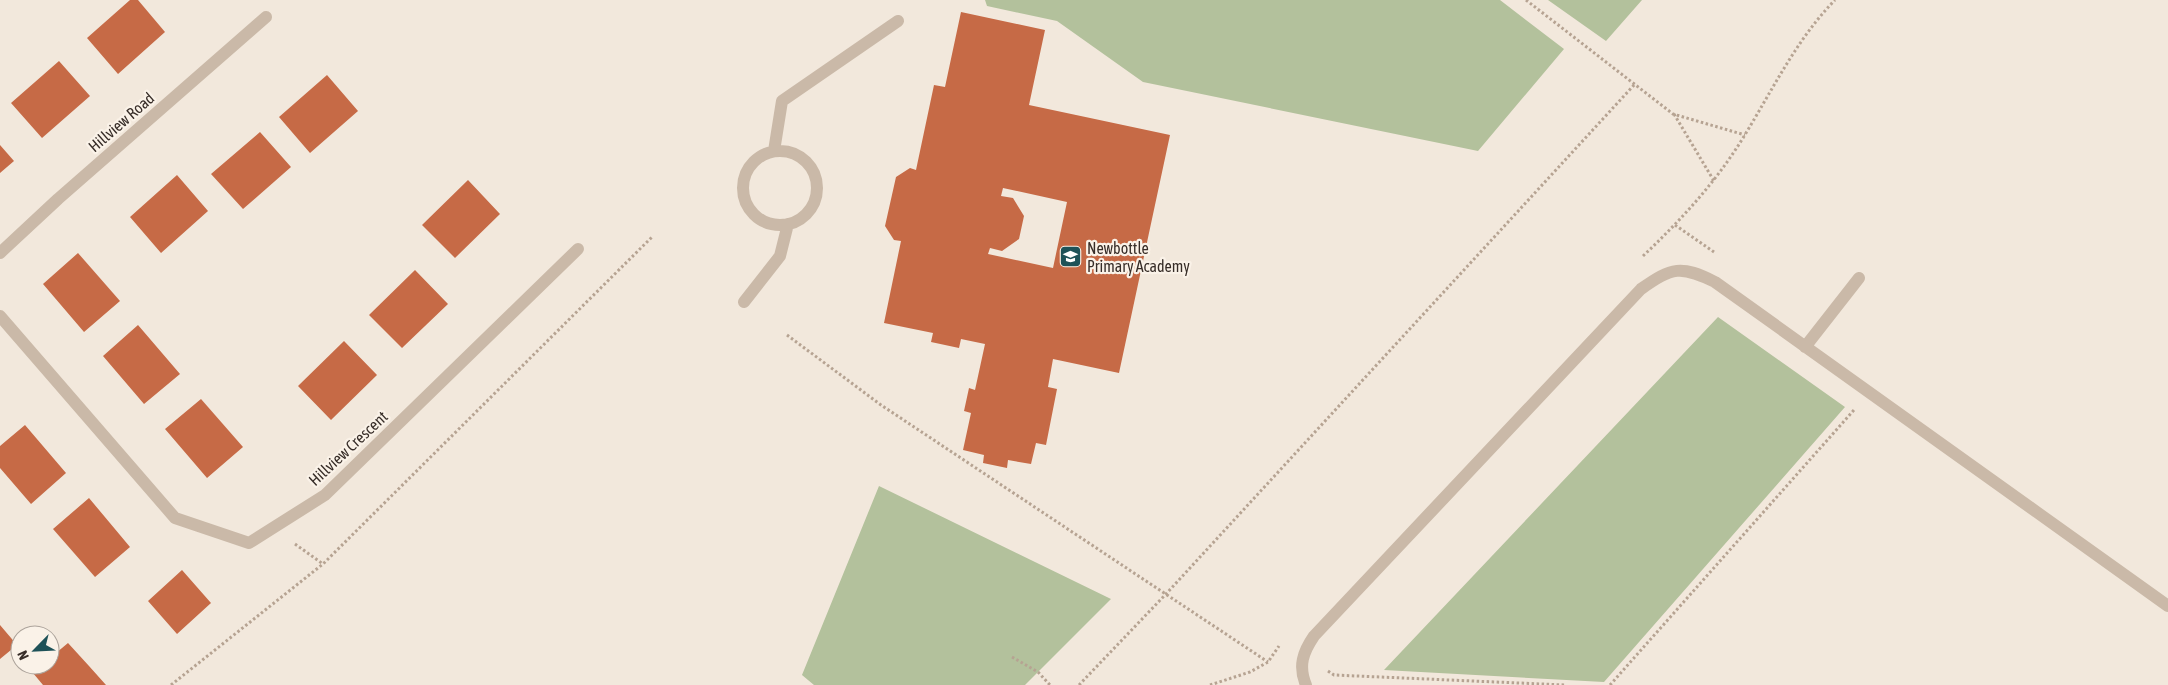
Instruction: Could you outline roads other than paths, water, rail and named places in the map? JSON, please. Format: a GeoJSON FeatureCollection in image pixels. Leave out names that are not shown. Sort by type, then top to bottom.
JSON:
{"type":"FeatureCollection","features":[{"type":"Feature","properties":{"kind":"street","name":"Hillview Road"},"geometry":{"type":"LineString","coordinates":[[0,253],[58,199],[266,17]]}},
{"type":"Feature","properties":{"kind":"street"},"geometry":{"type":"LineString","coordinates":[[774,151],[782,101],[898,21]]}},
{"type":"Feature","properties":{"kind":"street"},"geometry":{"type":"LineString","coordinates":[[774,151],[788,151],[801,157],[810,167],[816,180],[816,195],[811,208],[801,218],[788,224],[773,225],[759,219],[748,208],[743,194],[743,179],[750,165],[760,156],[774,151]]}},
{"type":"Feature","properties":{"kind":"street"},"geometry":{"type":"LineString","coordinates":[[744,302],[780,256],[788,224]]}},
{"type":"Feature","properties":{"kind":"street","name":"Hillview Crescent"},"geometry":{"type":"LineString","coordinates":[[0,316],[175,518],[249,542],[325,495],[578,249]]}},
{"type":"Feature","properties":{"kind":"street"},"geometry":{"type":"LineString","coordinates":[[1306,685],[1301,665],[1304,652],[1314,636],[1641,289],[1660,276],[1678,270],[1694,272],[1715,282],[2168,606]]}},
{"type":"Feature","properties":{"kind":"street"},"geometry":{"type":"LineString","coordinates":[[1805,347],[1859,278]]}},
{"type":"Feature","properties":{"kind":"place","name":"Newbottle Primary Academy"},"geometry":{"type":"Point","coordinates":[1071,257]}}]}
